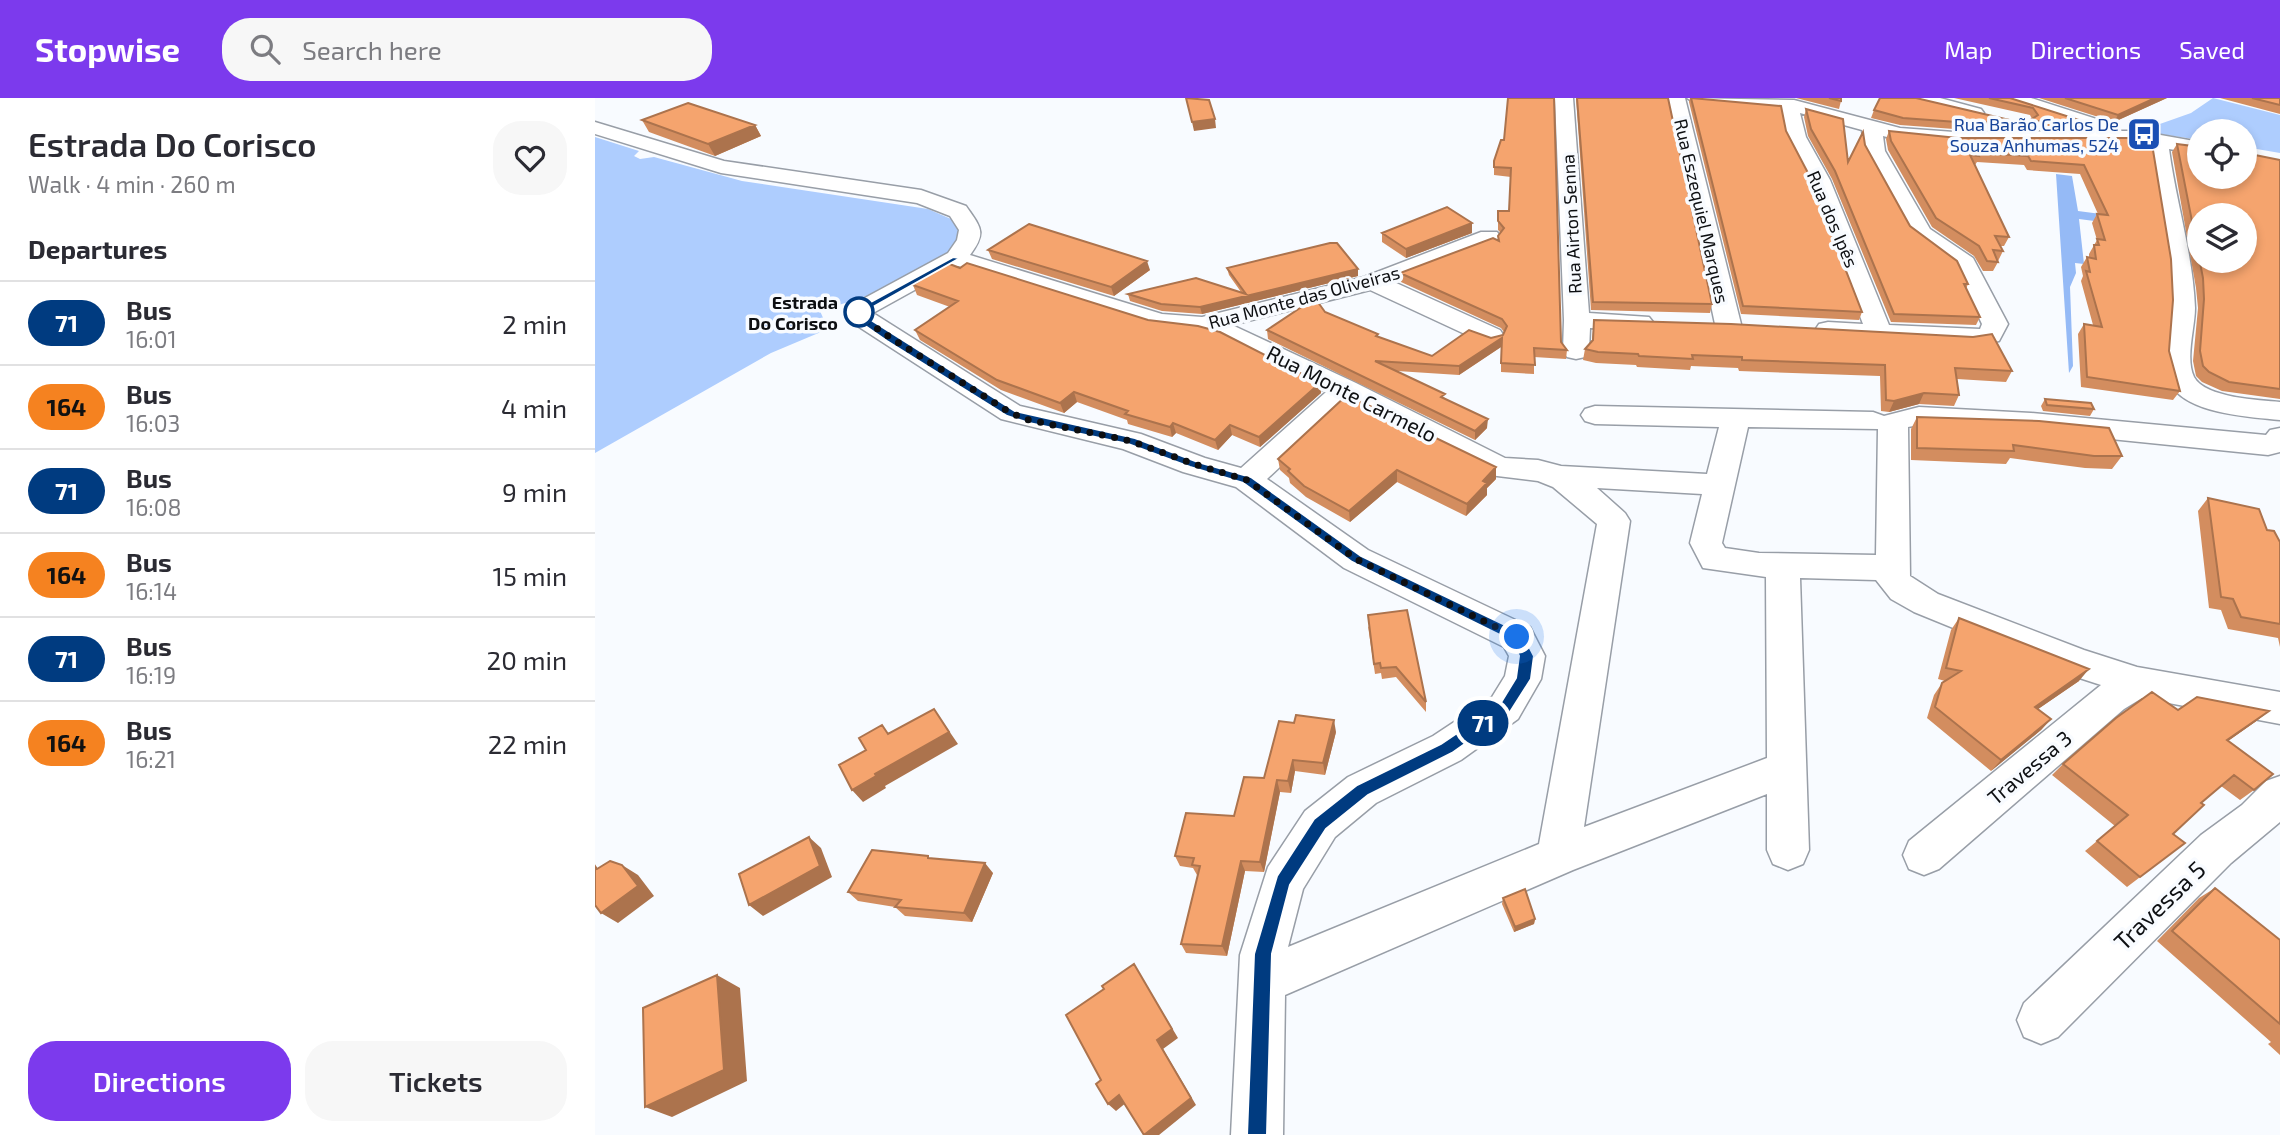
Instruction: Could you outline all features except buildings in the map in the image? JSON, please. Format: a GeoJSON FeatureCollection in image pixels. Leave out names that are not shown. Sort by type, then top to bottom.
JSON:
{"type":"FeatureCollection","features":[{"type":"Feature","properties":{"kind":"street","name":"Rua Airton Senna"},"geometry":{"type":"LineString","coordinates":[[1564,98],[1577,320],[1576,351]]}},
{"type":"Feature","properties":{"kind":"street","name":"Rua Eszequiel Marques"},"geometry":{"type":"LineString","coordinates":[[1676,98],[1741,325],[1702,324]]}},
{"type":"Feature","properties":{"kind":"street"},"geometry":{"type":"LineString","coordinates":[[1696,98],[1791,106],[1899,134],[1954,138],[2148,139]]}},
{"type":"Feature","properties":{"kind":"street"},"geometry":{"type":"LineString","coordinates":[[1918,98],[2030,124],[2099,126]]}},
{"type":"Feature","properties":{"kind":"street"},"geometry":{"type":"LineString","coordinates":[[2011,98],[2099,126],[2187,146]]}},
{"type":"Feature","properties":{"kind":"street","name":"Rua dos Ipês"},"geometry":{"type":"LineString","coordinates":[[1791,106],[1790,113],[1796,136],[1819,180],[1879,332]]}},
{"type":"Feature","properties":{"kind":"street"},"geometry":{"type":"LineString","coordinates":[[595,128],[721,167],[921,197],[941,202],[958,211],[970,230],[969,240],[956,258],[859,311],[865,320],[1011,413],[1029,420],[1131,441],[1247,480],[1356,559],[1517,637],[1527,656],[1523,679],[1505,708],[1447,748],[1362,790],[1320,824],[1283,882],[1263,954],[1257,1135]]}},
{"type":"Feature","properties":{"kind":"street"},"geometry":{"type":"LineString","coordinates":[[1804,329],[1969,337],[1990,335],[1995,324],[1972,275],[1958,257],[1937,246],[1921,233],[1875,150],[1872,128]]}},
{"type":"Feature","properties":{"kind":"street"},"geometry":{"type":"LineString","coordinates":[[2148,139],[2173,229],[2182,308],[2178,367],[2180,377],[2192,391],[2215,401],[2280,411]]}},
{"type":"Feature","properties":{"kind":"street","name":"Rua Monte das Oliveiras"},"geometry":{"type":"LineString","coordinates":[[956,258],[1160,322],[1202,325],[1373,282],[1489,237]]}},
{"type":"Feature","properties":{"kind":"street"},"geometry":{"type":"LineString","coordinates":[[1373,282],[1492,336]]}},
{"type":"Feature","properties":{"kind":"street"},"geometry":{"type":"LineString","coordinates":[[1577,320],[1662,323]]}},
{"type":"Feature","properties":{"kind":"street","name":"Rua Monte Carmelo"},"geometry":{"type":"LineString","coordinates":[[1202,325],[1232,332],[1500,468],[1534,468],[1563,476]]}},
{"type":"Feature","properties":{"kind":"street"},"geometry":{"type":"LineString","coordinates":[[1247,480],[1346,389]]}},
{"type":"Feature","properties":{"kind":"street"},"geometry":{"type":"LineString","coordinates":[[1595,415],[1873,421]]}},
{"type":"Feature","properties":{"kind":"street"},"geometry":{"type":"LineString","coordinates":[[2280,437],[2276,443],[2268,445],[2031,422],[1919,416],[1897,419],[1893,423],[1893,580],[1903,590],[1926,603],[2074,662],[2137,681],[2280,708]]}},
{"type":"Feature","properties":{"kind":"street"},"geometry":{"type":"LineString","coordinates":[[1736,418],[1706,543],[1715,559],[1759,565],[1893,568]]}},
{"type":"Feature","properties":{"kind":"street"},"geometry":{"type":"LineString","coordinates":[[1563,476],[1719,485]]}},
{"type":"Feature","properties":{"kind":"street"},"geometry":{"type":"LineString","coordinates":[[1558,856],[1614,521],[1563,476]]}},
{"type":"Feature","properties":{"kind":"street"},"geometry":{"type":"LineString","coordinates":[[1783,565],[1788,850]]}},
{"type":"Feature","properties":{"kind":"street","name":"Travessa 3"},"geometry":{"type":"LineString","coordinates":[[1924,855],[2111,698],[2137,681]]}},
{"type":"Feature","properties":{"kind":"street"},"geometry":{"type":"LineString","coordinates":[[1262,981],[1558,856],[1787,768]]}},
{"type":"Feature","properties":{"kind":"street","name":"Travessa 5"},"geometry":{"type":"LineString","coordinates":[[2041,1020],[2216,849],[2257,818],[2280,794]]}},
{"type":"Feature","properties":{"kind":"shaded area"},"geometry":{"type":"Polygon","coordinates":[[[2213,98],[2280,115],[2280,153],[2257,149],[2257,119],[2187,119],[2187,138],[2140,131],[2191,113],[2213,98]]]}},
{"type":"Feature","properties":{"kind":"shaded area"},"geometry":{"type":"Polygon","coordinates":[[[595,137],[639,151],[634,156],[640,159],[654,157],[742,181],[928,209],[958,222],[964,236],[955,251],[922,274],[879,292],[820,311],[828,329],[771,353],[595,453],[595,137]]]}},
{"type":"Feature","properties":{"kind":"shaded area"},"geometry":{"type":"Polygon","coordinates":[[[2056,174],[2072,176],[2078,211],[2154,221],[2156,229],[2079,219],[2084,264],[2075,263],[2076,273],[2070,287],[2073,366],[2069,373],[2056,174]]]}},
{"type":"Feature","properties":{"kind":"bus line","name":"71"},"geometry":{"type":"LineString","coordinates":[[956,258],[930,275],[859,311],[865,320],[891,338],[1011,413],[1029,420],[1104,433],[1247,480],[1356,559],[1517,637],[1527,656],[1523,679],[1505,708],[1447,748],[1362,790],[1320,824],[1283,882],[1263,954],[1257,1135]]}},
{"type":"Feature","properties":{"kind":"place","name":"Rua Barão Carlos De Souza Anhumas, 524"},"geometry":{"type":"Point","coordinates":[2144,134]}},
{"type":"Feature","properties":{"kind":"place","name":"Estrada Do Corisco"},"geometry":{"type":"Point","coordinates":[859,312]}},
{"type":"Feature","properties":{"kind":"route"},"geometry":{"type":"LineString","coordinates":[[859,312],[865,320],[891,338],[1011,413],[1029,420],[1104,433],[1247,480],[1356,559],[1517,637]]}}]}
